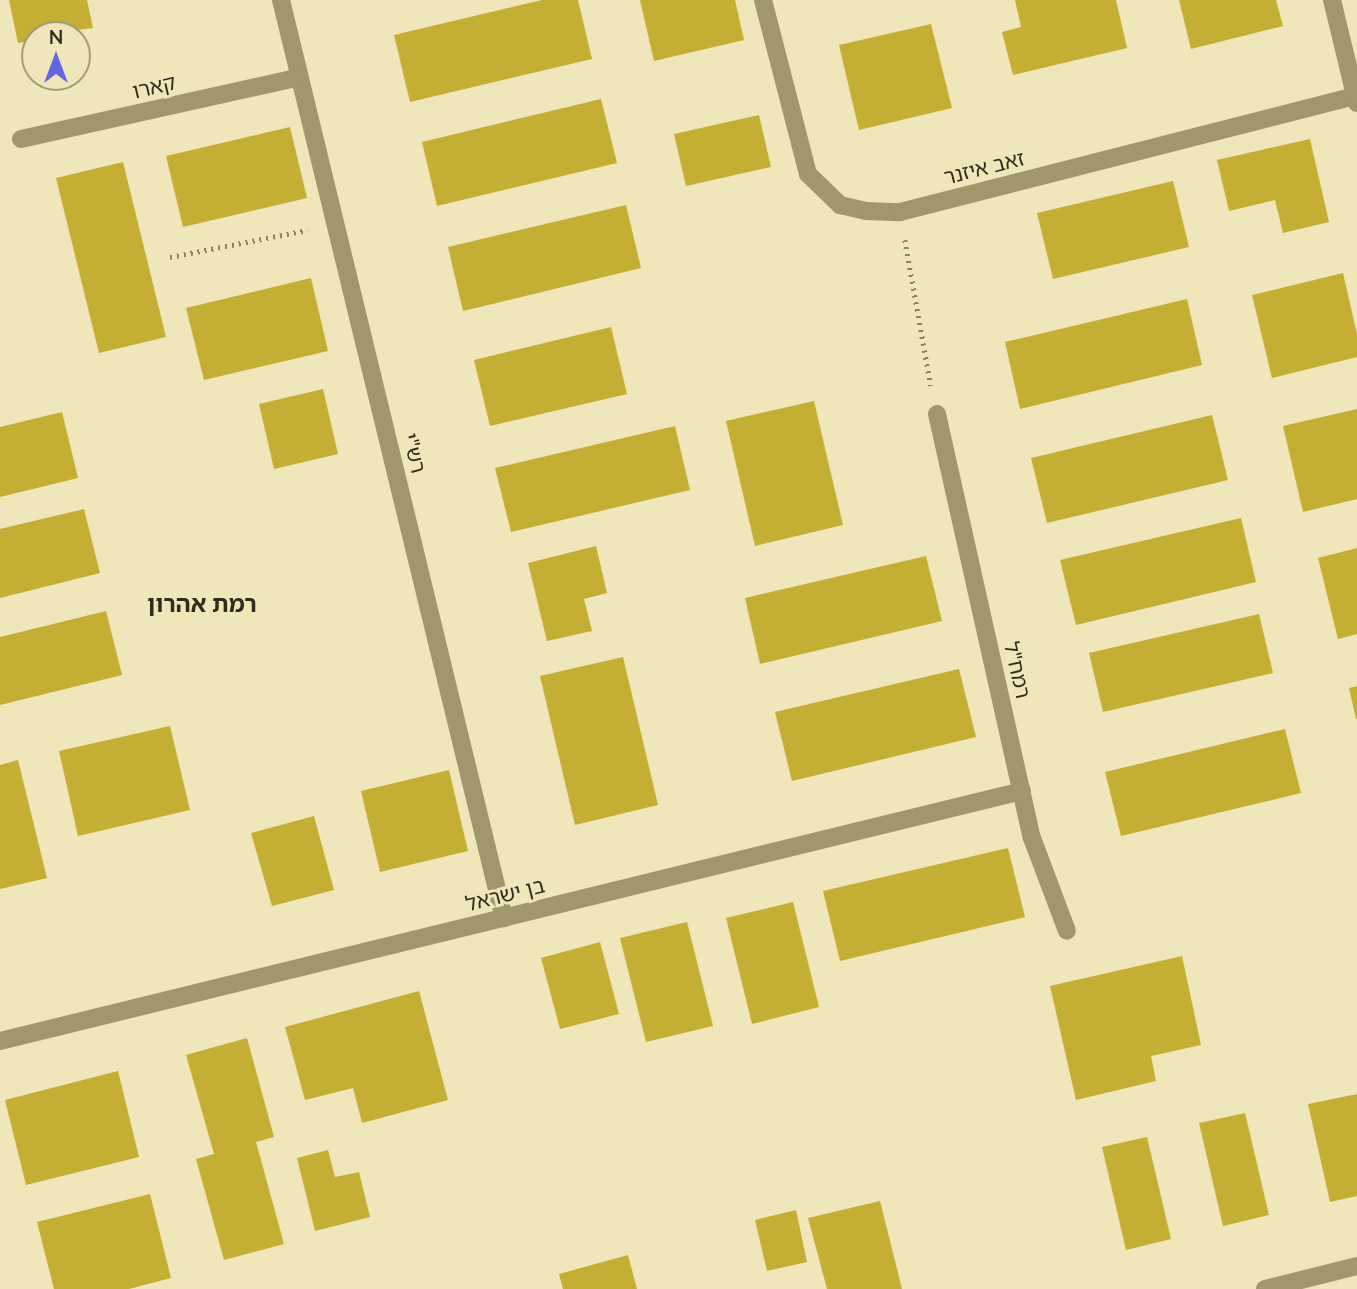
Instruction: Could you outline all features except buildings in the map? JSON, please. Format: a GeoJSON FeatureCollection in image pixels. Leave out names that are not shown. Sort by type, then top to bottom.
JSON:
{"type":"FeatureCollection","features":[{"type":"Feature","properties":{"kind":"street","name":"רש\"י"},"geometry":{"type":"LineString","coordinates":[[281,0],[297,78],[337,224],[504,918]]}},
{"type":"Feature","properties":{"kind":"street","name":"זאב איזנר"},"geometry":{"type":"LineString","coordinates":[[762,0],[808,174],[839,205],[900,212],[1356,99]]}},
{"type":"Feature","properties":{"kind":"street"},"geometry":{"type":"LineString","coordinates":[[1332,0],[1356,99]]}},
{"type":"Feature","properties":{"kind":"street","name":"קארו"},"geometry":{"type":"LineString","coordinates":[[22,139],[297,78]]}},
{"type":"Feature","properties":{"kind":"street","name":"רמח\"ל"},"geometry":{"type":"LineString","coordinates":[[937,414],[1032,838],[1067,931]]}},
{"type":"Feature","properties":{"kind":"street","name":"בן ישראל"},"geometry":{"type":"LineString","coordinates":[[0,1041],[1022,791]]}},
{"type":"Feature","properties":{"kind":"street"},"geometry":{"type":"LineString","coordinates":[[1265,1289],[1357,1266]]}},
{"type":"Feature","properties":{"kind":"path"},"geometry":{"type":"LineString","coordinates":[[900,212],[937,414]]}},
{"type":"Feature","properties":{"kind":"path"},"geometry":{"type":"LineString","coordinates":[[170,257],[337,224]]}},
{"type":"Feature","properties":{"kind":"district","name":"רמת אהרון"},"geometry":{"type":"Point","coordinates":[202,603]}}]}
